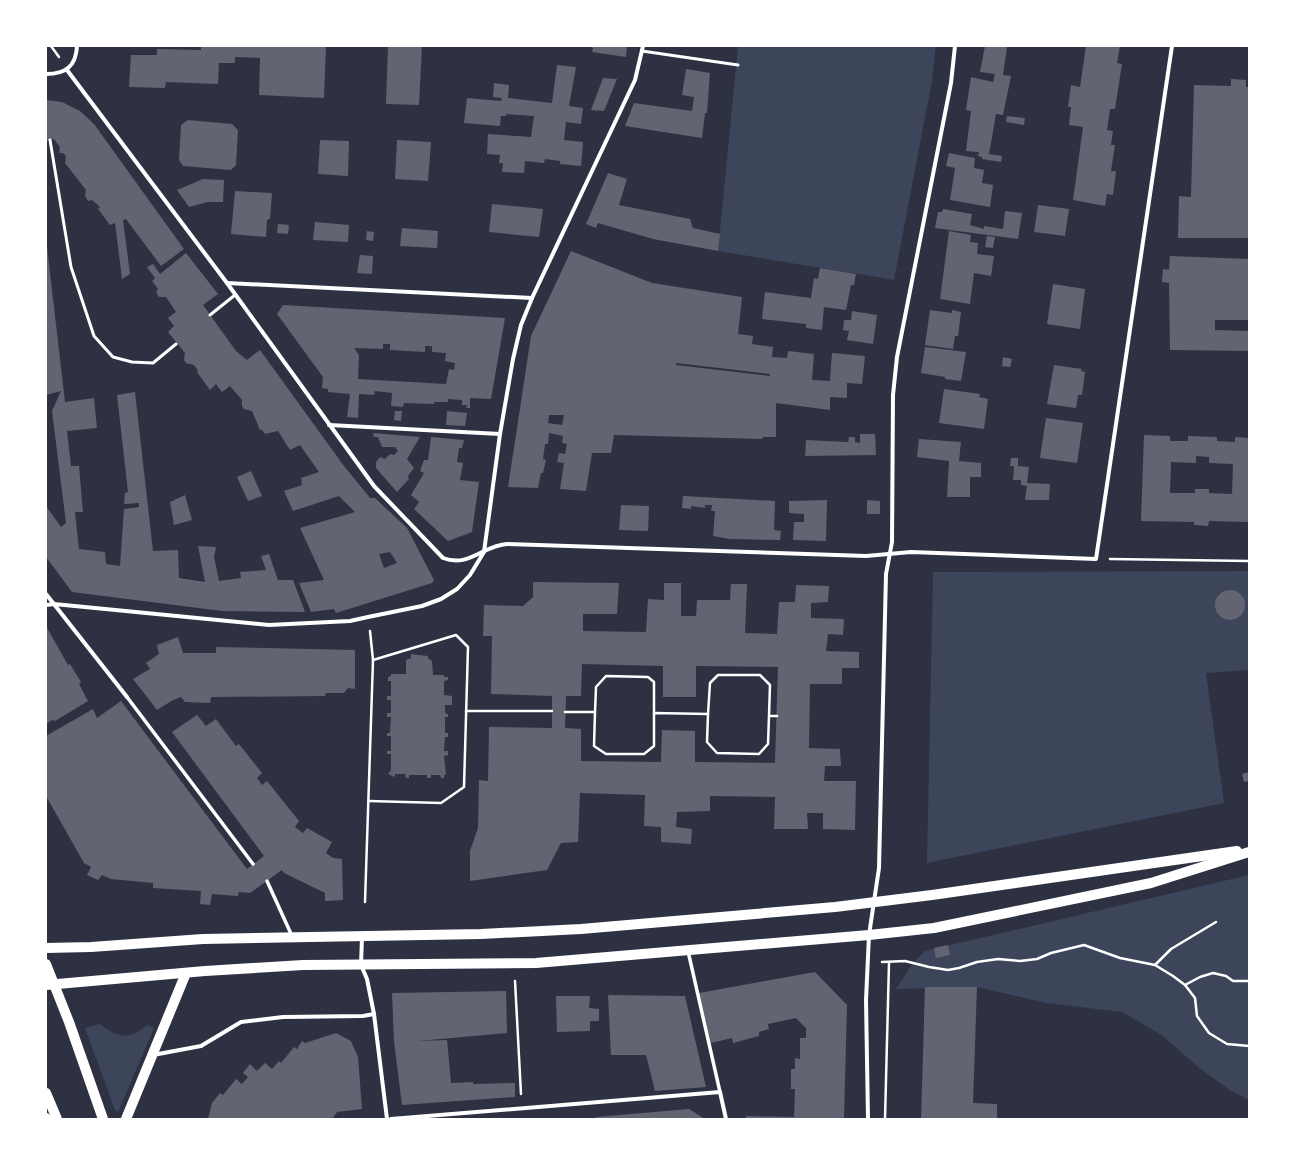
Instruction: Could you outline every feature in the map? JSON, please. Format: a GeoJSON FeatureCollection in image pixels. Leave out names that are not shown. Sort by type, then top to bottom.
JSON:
{"type":"FeatureCollection","features":[{"type":"Feature","properties":{"kind":"main road"},"geometry":{"type":"LineString","coordinates":[[46,948],[91,947],[203,939],[496,934],[581,929],[874,902],[1249,849]]}},
{"type":"Feature","properties":{"kind":"main road"},"geometry":{"type":"LineString","coordinates":[[50,985],[205,971],[302,965],[514,964],[688,951],[934,928],[1143,884],[1249,852]]}},
{"type":"Feature","properties":{"kind":"main road"},"geometry":{"type":"LineString","coordinates":[[46,964],[50,985],[69,1022],[102,1119]]}},
{"type":"Feature","properties":{"kind":"main road"},"geometry":{"type":"LineString","coordinates":[[126,1119],[186,973]]}},
{"type":"Feature","properties":{"kind":"main road"},"geometry":{"type":"LineString","coordinates":[[46,1093],[57,1119]]}},
{"type":"Feature","properties":{"kind":"street"},"geometry":{"type":"LineString","coordinates":[[46,74],[59,73],[67,70],[74,63],[77,46]]}},
{"type":"Feature","properties":{"kind":"street"},"geometry":{"type":"LineString","coordinates":[[868,1119],[866,1000],[869,935],[879,868],[886,574],[892,542],[893,394],[897,356],[951,83],[955,46]]}},
{"type":"Feature","properties":{"kind":"street"},"geometry":{"type":"LineString","coordinates":[[67,70],[227,283],[374,486],[443,558],[452,562],[458,561],[484,552],[498,544],[514,544],[866,556],[911,552],[1096,559],[1172,46]]}},
{"type":"Feature","properties":{"kind":"street"},"geometry":{"type":"LineString","coordinates":[[46,605],[54,604],[269,625],[350,620],[422,606],[441,599],[456,589],[470,576],[484,552],[500,434],[517,341],[532,298],[635,80],[642,48]]}},
{"type":"Feature","properties":{"kind":"street"},"geometry":{"type":"LineString","coordinates":[[227,283],[532,298]]}},
{"type":"Feature","properties":{"kind":"street"},"geometry":{"type":"LineString","coordinates":[[330,425],[500,434]]}},
{"type":"Feature","properties":{"kind":"street"},"geometry":{"type":"LineString","coordinates":[[46,594],[127,697],[254,864]]}},
{"type":"Feature","properties":{"kind":"street"},"geometry":{"type":"LineString","coordinates":[[267,881],[293,938]]}},
{"type":"Feature","properties":{"kind":"street"},"geometry":{"type":"LineString","coordinates":[[362,936],[361,965],[367,979],[374,1014],[387,1119]]}},
{"type":"Feature","properties":{"kind":"street"},"geometry":{"type":"LineString","coordinates":[[688,951],[726,1119]]}},
{"type":"Feature","properties":{"kind":"street"},"geometry":{"type":"LineString","coordinates":[[151,1056],[201,1046],[241,1022],[283,1017],[363,1016],[374,1014]]}},
{"type":"Feature","properties":{"kind":"street"},"geometry":{"type":"LineString","coordinates":[[391,1119],[720,1092]]}},
{"type":"Feature","properties":{"kind":"lane"},"geometry":{"type":"LineString","coordinates":[[642,48],[738,65]]}},
{"type":"Feature","properties":{"kind":"lane"},"geometry":{"type":"LineString","coordinates":[[50,140],[71,266],[94,336],[113,357],[132,362],[153,363],[176,344]]}},
{"type":"Feature","properties":{"kind":"lane"},"geometry":{"type":"LineString","coordinates":[[210,315],[235,295]]}},
{"type":"Feature","properties":{"kind":"path"},"geometry":{"type":"LineString","coordinates":[[1096,559],[1249,561]]}},
{"type":"Feature","properties":{"kind":"path"},"geometry":{"type":"LineString","coordinates":[[365,902],[373,660],[368,617]]}},
{"type":"Feature","properties":{"kind":"path"},"geometry":{"type":"LineString","coordinates":[[369,801],[441,803],[464,787],[468,647],[456,635],[373,660]]}},
{"type":"Feature","properties":{"kind":"path"},"geometry":{"type":"LineString","coordinates":[[718,675],[760,675],[770,685],[769,716],[768,744],[759,754],[718,753],[707,742],[710,684],[718,675]]}},
{"type":"Feature","properties":{"kind":"path"},"geometry":{"type":"LineString","coordinates":[[606,676],[648,677],[654,682],[654,746],[644,754],[606,754],[594,746],[595,712],[596,687],[606,676]]}},
{"type":"Feature","properties":{"kind":"path"},"geometry":{"type":"LineString","coordinates":[[466,711],[552,711]]}},
{"type":"Feature","properties":{"kind":"path"},"geometry":{"type":"LineString","coordinates":[[565,712],[595,712]]}},
{"type":"Feature","properties":{"kind":"path"},"geometry":{"type":"LineString","coordinates":[[654,713],[708,714]]}},
{"type":"Feature","properties":{"kind":"path"},"geometry":{"type":"LineString","coordinates":[[769,716],[777,716]]}},
{"type":"Feature","properties":{"kind":"path"},"geometry":{"type":"LineString","coordinates":[[1155,965],[1171,949],[1216,922]]}},
{"type":"Feature","properties":{"kind":"path"},"geometry":{"type":"LineString","coordinates":[[885,1119],[889,962],[904,961],[948,970],[977,962],[998,959],[1020,961],[1037,959],[1051,953],[1084,945],[1120,958],[1155,965],[1185,985],[1195,998],[1197,1016],[1209,1033],[1227,1044],[1249,1046]]}},
{"type":"Feature","properties":{"kind":"path"},"geometry":{"type":"LineString","coordinates":[[514,964],[522,1108]]}},
{"type":"Feature","properties":{"kind":"path"},"geometry":{"type":"LineString","coordinates":[[1185,985],[1200,977],[1213,973],[1226,976],[1233,981],[1249,981]]}},
{"type":"Feature","properties":{"kind":"shaded area"},"geometry":{"type":"Polygon","coordinates":[[[738,46],[936,46],[932,81],[894,280],[718,251],[738,46]]]}},
{"type":"Feature","properties":{"kind":"shaded area"},"geometry":{"type":"Polygon","coordinates":[[[1249,571],[1249,670],[1206,673],[1224,803],[927,863],[933,572],[1249,571]]]}},
{"type":"Feature","properties":{"kind":"shaded area"},"geometry":{"type":"Polygon","coordinates":[[[1249,875],[1249,1100],[1231,1091],[1198,1067],[1163,1036],[1122,1012],[1046,1003],[977,987],[896,989],[913,963],[925,951],[1249,875]]]}},
{"type":"Feature","properties":{"kind":"shaded area"},"geometry":{"type":"Polygon","coordinates":[[[99,1024],[118,1035],[124,1036],[134,1034],[148,1025],[154,1028],[118,1112],[115,1110],[85,1028],[99,1024]]]}},
{"type":"Feature","properties":{"kind":"building"},"geometry":{"type":"Polygon","coordinates":[[[201,46],[326,46],[324,98],[259,95],[260,58],[235,57],[235,63],[219,63],[218,84],[166,82],[165,88],[129,87],[131,55],[157,55],[157,49],[201,50],[201,46]]]}},
{"type":"Feature","properties":{"kind":"building"},"geometry":{"type":"Polygon","coordinates":[[[388,46],[422,46],[419,105],[386,104],[388,46]]]}},
{"type":"Feature","properties":{"kind":"building"},"geometry":{"type":"Polygon","coordinates":[[[588,46],[627,46],[626,57],[592,52],[593,48],[588,46]]]}},
{"type":"Feature","properties":{"kind":"building"},"geometry":{"type":"Polygon","coordinates":[[[985,46],[1007,47],[1003,75],[1011,76],[1003,115],[996,114],[989,154],[1002,156],[1001,162],[982,159],[982,157],[978,156],[979,152],[966,151],[971,111],[966,110],[971,77],[993,82],[995,74],[980,72],[985,46]]]}},
{"type":"Feature","properties":{"kind":"building"},"geometry":{"type":"Polygon","coordinates":[[[1086,46],[1120,46],[1117,63],[1122,64],[1115,109],[1110,109],[1107,130],[1113,131],[1111,145],[1115,145],[1111,171],[1116,171],[1113,195],[1107,194],[1105,206],[1073,200],[1083,127],[1069,125],[1071,107],[1068,107],[1071,85],[1080,87],[1086,46]]]}},
{"type":"Feature","properties":{"kind":"building"},"geometry":{"type":"Polygon","coordinates":[[[557,65],[576,67],[569,106],[583,108],[581,124],[566,122],[564,140],[583,142],[581,166],[560,164],[560,161],[545,159],[544,163],[525,161],[524,173],[502,172],[503,163],[499,163],[500,155],[487,154],[488,134],[531,137],[534,116],[506,114],[506,116],[501,116],[500,126],[464,123],[467,98],[501,101],[502,98],[493,97],[494,83],[509,85],[508,98],[552,103],[557,65]]]}},
{"type":"Feature","properties":{"kind":"building"},"geometry":{"type":"Polygon","coordinates":[[[686,69],[710,73],[707,113],[705,113],[702,138],[625,126],[634,103],[692,111],[694,97],[682,95],[686,69]]]}},
{"type":"Feature","properties":{"kind":"building"},"geometry":{"type":"Polygon","coordinates":[[[603,78],[617,79],[604,111],[591,110],[603,78]]]}},
{"type":"Feature","properties":{"kind":"building"},"geometry":{"type":"Polygon","coordinates":[[[1231,79],[1246,80],[1246,87],[1249,87],[1249,238],[1178,238],[1179,196],[1191,197],[1194,85],[1231,86],[1231,79]]]}},
{"type":"Feature","properties":{"kind":"building"},"geometry":{"type":"Polygon","coordinates":[[[46,100],[62,102],[80,111],[94,124],[184,249],[161,266],[126,219],[123,220],[130,274],[122,279],[115,223],[110,225],[98,209],[100,207],[92,200],[88,201],[85,196],[86,190],[65,163],[66,156],[63,153],[59,153],[60,147],[54,139],[46,141],[46,100]]]}},
{"type":"Feature","properties":{"kind":"building"},"geometry":{"type":"Polygon","coordinates":[[[1007,116],[1025,118],[1024,125],[1006,122],[1007,116]]]}},
{"type":"Feature","properties":{"kind":"building"},"geometry":{"type":"Polygon","coordinates":[[[188,120],[232,124],[238,130],[236,165],[231,170],[183,166],[179,160],[181,125],[188,120]]]}},
{"type":"Feature","properties":{"kind":"building"},"geometry":{"type":"Polygon","coordinates":[[[320,140],[349,141],[348,176],[318,174],[320,140]]]}},
{"type":"Feature","properties":{"kind":"building"},"geometry":{"type":"Polygon","coordinates":[[[397,140],[431,142],[428,181],[395,179],[397,140]]]}},
{"type":"Feature","properties":{"kind":"building"},"geometry":{"type":"Polygon","coordinates":[[[949,153],[975,158],[974,168],[984,170],[982,183],[993,185],[990,207],[950,200],[955,168],[946,166],[949,153]]]}},
{"type":"Feature","properties":{"kind":"building"},"geometry":{"type":"Polygon","coordinates":[[[608,173],[627,179],[619,205],[690,219],[693,228],[720,234],[718,251],[653,239],[598,223],[596,228],[586,224],[608,173]]]}},
{"type":"Feature","properties":{"kind":"building"},"geometry":{"type":"Polygon","coordinates":[[[203,179],[224,180],[223,202],[208,202],[189,207],[177,190],[203,179]]]}},
{"type":"Feature","properties":{"kind":"building"},"geometry":{"type":"Polygon","coordinates":[[[235,191],[272,193],[270,219],[267,220],[266,237],[231,234],[235,191]]]}},
{"type":"Feature","properties":{"kind":"building"},"geometry":{"type":"Polygon","coordinates":[[[492,204],[543,209],[539,237],[489,232],[492,204]]]}},
{"type":"Feature","properties":{"kind":"building"},"geometry":{"type":"Polygon","coordinates":[[[1038,205],[1069,209],[1065,236],[1034,232],[1038,205]]]}},
{"type":"Feature","properties":{"kind":"building"},"geometry":{"type":"Polygon","coordinates":[[[943,209],[972,214],[970,225],[984,229],[984,226],[1003,229],[1005,211],[1022,213],[1018,239],[935,228],[938,212],[942,212],[943,209]]]}},
{"type":"Feature","properties":{"kind":"building"},"geometry":{"type":"Polygon","coordinates":[[[315,222],[349,225],[348,242],[313,240],[315,222]]]}},
{"type":"Feature","properties":{"kind":"building"},"geometry":{"type":"Polygon","coordinates":[[[278,224],[289,225],[288,234],[277,233],[278,224]]]}},
{"type":"Feature","properties":{"kind":"building"},"geometry":{"type":"Polygon","coordinates":[[[402,228],[438,231],[437,248],[400,246],[402,228]]]}},
{"type":"Feature","properties":{"kind":"building"},"geometry":{"type":"Polygon","coordinates":[[[367,231],[374,232],[373,241],[366,240],[367,231]]]}},
{"type":"Feature","properties":{"kind":"building"},"geometry":{"type":"Polygon","coordinates":[[[949,231],[971,235],[970,242],[978,243],[977,254],[994,256],[991,276],[974,273],[970,304],[940,299],[949,231]]]}},
{"type":"Feature","properties":{"kind":"building"},"geometry":{"type":"Polygon","coordinates":[[[987,236],[995,237],[993,248],[985,247],[987,236]]]}},
{"type":"Feature","properties":{"kind":"building"},"geometry":{"type":"Polygon","coordinates":[[[46,238],[65,402],[94,398],[97,428],[67,431],[71,466],[79,466],[83,512],[75,512],[79,549],[105,552],[106,564],[120,566],[124,509],[139,507],[139,503],[124,504],[125,493],[128,492],[117,395],[135,392],[153,551],[178,550],[179,578],[205,582],[198,546],[216,547],[214,557],[219,581],[241,578],[240,572],[266,570],[261,556],[269,554],[278,580],[293,580],[305,612],[222,611],[72,592],[46,557],[46,506],[61,527],[66,523],[52,411],[61,391],[46,395],[46,238]]]}},
{"type":"Feature","properties":{"kind":"building"},"geometry":{"type":"Polygon","coordinates":[[[571,251],[652,283],[742,297],[738,334],[753,336],[752,344],[773,347],[772,357],[787,358],[788,351],[814,354],[812,380],[830,381],[832,353],[865,356],[862,384],[847,383],[847,398],[830,397],[830,410],[776,403],[776,437],[763,437],[762,439],[614,435],[611,453],[592,453],[586,491],[560,489],[564,463],[557,462],[559,453],[565,454],[567,444],[562,443],[563,436],[549,433],[548,444],[545,444],[543,459],[546,460],[543,473],[541,473],[538,488],[508,487],[531,336],[571,251]],[[676,363],[676,365],[770,376],[770,374],[676,363]],[[549,415],[548,423],[562,425],[564,415],[549,415]]]}},
{"type":"Feature","properties":{"kind":"building"},"geometry":{"type":"Polygon","coordinates":[[[186,253],[218,294],[203,305],[236,351],[247,360],[260,350],[344,466],[370,498],[375,498],[407,528],[434,580],[432,583],[336,613],[334,609],[311,612],[299,583],[324,580],[300,528],[355,512],[339,496],[293,511],[284,491],[302,485],[301,478],[319,472],[300,445],[290,450],[278,431],[265,434],[262,430],[260,430],[252,411],[244,409],[242,406],[242,400],[230,386],[222,392],[216,384],[210,390],[197,372],[198,371],[194,365],[186,363],[184,360],[185,353],[168,332],[174,326],[168,318],[176,312],[166,297],[159,297],[156,292],[158,289],[152,281],[155,278],[147,267],[153,264],[160,274],[186,253]],[[390,552],[379,554],[384,568],[397,563],[390,552]]]}},
{"type":"Feature","properties":{"kind":"building"},"geometry":{"type":"Polygon","coordinates":[[[360,255],[373,256],[372,274],[357,273],[360,255]]]}},
{"type":"Feature","properties":{"kind":"building"},"geometry":{"type":"Polygon","coordinates":[[[1170,256],[1249,259],[1249,320],[1215,320],[1215,330],[1249,331],[1249,351],[1170,350],[1169,283],[1162,282],[1163,269],[1169,270],[1170,256]]]}},
{"type":"Feature","properties":{"kind":"building"},"geometry":{"type":"Polygon","coordinates":[[[820,268],[856,274],[854,285],[851,285],[846,310],[824,307],[822,330],[806,328],[806,324],[762,319],[765,292],[811,298],[814,278],[818,279],[820,268]]]}},
{"type":"Feature","properties":{"kind":"building"},"geometry":{"type":"Polygon","coordinates":[[[1053,284],[1085,289],[1080,329],[1047,324],[1053,284]]]}},
{"type":"Feature","properties":{"kind":"building"},"geometry":{"type":"Polygon","coordinates":[[[283,305],[505,318],[491,399],[470,398],[470,408],[466,408],[467,405],[462,405],[462,400],[448,399],[448,402],[434,402],[434,404],[404,403],[403,407],[391,406],[392,393],[375,391],[374,395],[359,394],[358,418],[347,417],[350,394],[328,392],[328,389],[322,388],[323,377],[277,314],[283,305]],[[383,344],[383,349],[354,348],[359,355],[358,379],[446,384],[449,369],[454,370],[455,363],[445,361],[446,353],[432,352],[432,346],[425,346],[425,352],[390,350],[390,344],[383,344]]]}},
{"type":"Feature","properties":{"kind":"building"},"geometry":{"type":"Polygon","coordinates":[[[930,310],[952,313],[952,310],[961,312],[958,336],[955,336],[953,349],[925,345],[930,310]]]}},
{"type":"Feature","properties":{"kind":"building"},"geometry":{"type":"Polygon","coordinates":[[[852,311],[877,315],[873,344],[847,340],[849,331],[843,330],[844,320],[851,320],[852,311]]]}},
{"type":"Feature","properties":{"kind":"building"},"geometry":{"type":"Polygon","coordinates":[[[925,347],[966,352],[961,381],[921,373],[925,347]]]}},
{"type":"Feature","properties":{"kind":"building"},"geometry":{"type":"Polygon","coordinates":[[[1003,357],[1012,359],[1010,367],[1002,366],[1003,357]]]}},
{"type":"Feature","properties":{"kind":"building"},"geometry":{"type":"Polygon","coordinates":[[[1054,365],[1082,369],[1081,371],[1085,372],[1082,395],[1078,395],[1076,408],[1047,404],[1054,365]]]}},
{"type":"Feature","properties":{"kind":"building"},"geometry":{"type":"Polygon","coordinates":[[[944,389],[980,394],[979,397],[988,399],[984,429],[939,423],[944,389]]]}},
{"type":"Feature","properties":{"kind":"building"},"geometry":{"type":"Polygon","coordinates":[[[395,411],[402,411],[401,421],[394,420],[395,411]]]}},
{"type":"Feature","properties":{"kind":"building"},"geometry":{"type":"Polygon","coordinates":[[[447,411],[467,413],[465,426],[446,425],[447,411]]]}},
{"type":"Feature","properties":{"kind":"building"},"geometry":{"type":"Polygon","coordinates":[[[1046,418],[1083,423],[1077,463],[1040,458],[1046,418]]]}},
{"type":"Feature","properties":{"kind":"building"},"geometry":{"type":"Polygon","coordinates":[[[373,433],[420,437],[407,459],[414,468],[408,476],[409,479],[397,492],[376,468],[376,462],[380,457],[385,459],[390,454],[394,455],[398,451],[395,447],[382,447],[378,437],[374,437],[373,433]]]}},
{"type":"Feature","properties":{"kind":"building"},"geometry":{"type":"Polygon","coordinates":[[[860,434],[875,434],[876,455],[805,456],[806,440],[848,442],[849,437],[855,437],[855,442],[860,443],[860,434]]]}},
{"type":"Feature","properties":{"kind":"building"},"geometry":{"type":"Polygon","coordinates":[[[1144,435],[1170,436],[1170,441],[1188,441],[1188,436],[1217,437],[1217,441],[1235,442],[1235,437],[1249,438],[1249,522],[1209,521],[1208,526],[1194,525],[1194,522],[1141,521],[1144,435]],[[1196,456],[1196,463],[1171,462],[1170,493],[1195,493],[1195,489],[1209,489],[1209,493],[1232,494],[1233,464],[1209,463],[1209,457],[1196,456]]]}},
{"type":"Feature","properties":{"kind":"building"},"geometry":{"type":"Polygon","coordinates":[[[431,437],[464,440],[462,448],[459,448],[457,462],[463,463],[460,480],[479,482],[472,532],[448,541],[414,509],[419,502],[411,495],[424,473],[420,471],[424,460],[428,460],[431,437]]]}},
{"type":"Feature","properties":{"kind":"building"},"geometry":{"type":"Polygon","coordinates":[[[919,439],[961,442],[959,461],[981,463],[981,477],[970,477],[970,497],[947,497],[949,461],[917,457],[919,439]]]}},
{"type":"Feature","properties":{"kind":"building"},"geometry":{"type":"Polygon","coordinates":[[[1011,458],[1018,458],[1018,466],[1029,467],[1027,483],[1050,484],[1049,500],[1025,500],[1027,486],[1021,485],[1021,480],[1013,480],[1014,466],[1010,466],[1011,458]]]}},
{"type":"Feature","properties":{"kind":"building"},"geometry":{"type":"Polygon","coordinates":[[[251,471],[262,496],[248,501],[237,477],[251,471]]]}},
{"type":"Feature","properties":{"kind":"building"},"geometry":{"type":"Polygon","coordinates":[[[185,495],[192,520],[174,525],[170,502],[185,495]]]}},
{"type":"Feature","properties":{"kind":"building"},"geometry":{"type":"Polygon","coordinates":[[[683,496],[775,501],[774,530],[781,531],[780,540],[730,539],[713,536],[715,511],[711,511],[712,505],[705,505],[705,508],[691,506],[691,509],[682,508],[683,496]]]}},
{"type":"Feature","properties":{"kind":"building"},"geometry":{"type":"Polygon","coordinates":[[[827,500],[826,541],[793,540],[794,522],[804,522],[804,514],[789,513],[789,501],[827,500]]]}},
{"type":"Feature","properties":{"kind":"building"},"geometry":{"type":"Polygon","coordinates":[[[867,500],[880,501],[880,514],[867,514],[867,500]]]}},
{"type":"Feature","properties":{"kind":"building"},"geometry":{"type":"Polygon","coordinates":[[[621,505],[649,506],[648,531],[619,530],[621,505]]]}},
{"type":"Feature","properties":{"kind":"building"},"geometry":{"type":"Polygon","coordinates":[[[533,582],[619,583],[617,614],[583,614],[583,631],[646,632],[648,599],[664,600],[664,583],[681,583],[681,616],[696,616],[697,600],[730,600],[731,584],[747,584],[745,633],[777,634],[779,602],[795,602],[796,585],[829,586],[828,602],[811,603],[811,618],[844,619],[843,635],[828,634],[826,651],[859,652],[859,668],[842,668],[842,684],[810,684],[809,748],[840,749],[841,766],[825,766],[824,781],[856,781],[855,830],[823,829],[823,813],[807,813],[808,829],[774,829],[775,797],[710,796],[710,811],[677,812],[676,827],[692,829],[691,844],[661,842],[661,827],[644,826],[645,795],[580,793],[578,842],[561,843],[547,870],[470,881],[470,851],[478,828],[479,780],[488,781],[489,727],[552,728],[552,696],[491,694],[492,636],[483,636],[484,605],[523,606],[533,597],[533,582]],[[582,664],[581,696],[566,696],[565,728],[581,729],[581,761],[661,762],[662,730],[695,731],[695,762],[775,763],[778,667],[696,666],[696,697],[663,697],[663,666],[582,664]]]}},
{"type":"Feature","properties":{"kind":"building"},"geometry":{"type":"Polygon","coordinates":[[[1230,590],[1241,594],[1245,605],[1241,616],[1230,620],[1219,616],[1215,605],[1219,594],[1230,590]]]}},
{"type":"Feature","properties":{"kind":"building"},"geometry":{"type":"Polygon","coordinates":[[[46,626],[68,665],[70,664],[81,682],[79,684],[88,701],[55,721],[52,720],[46,724],[46,626]]]}},
{"type":"Feature","properties":{"kind":"building"},"geometry":{"type":"Polygon","coordinates":[[[178,637],[183,653],[216,653],[216,647],[355,650],[355,689],[348,688],[344,693],[326,693],[325,696],[211,697],[210,703],[185,702],[181,697],[157,710],[133,679],[150,669],[146,663],[159,654],[157,645],[178,637]]]}},
{"type":"Feature","properties":{"kind":"building"},"geometry":{"type":"Polygon","coordinates":[[[411,654],[428,656],[428,658],[432,661],[433,675],[444,675],[444,677],[448,677],[448,680],[444,681],[444,695],[452,696],[452,705],[445,705],[445,713],[448,714],[448,717],[445,717],[445,733],[448,733],[448,737],[445,737],[444,751],[448,751],[448,755],[444,756],[446,775],[444,775],[444,778],[441,778],[440,775],[431,775],[431,778],[427,778],[427,775],[409,775],[409,778],[406,778],[405,774],[395,774],[395,777],[388,774],[391,770],[391,754],[387,754],[387,751],[391,751],[391,736],[387,736],[387,733],[390,733],[391,717],[387,717],[387,713],[391,713],[391,700],[387,700],[387,696],[391,696],[391,681],[388,681],[388,677],[391,676],[391,674],[406,674],[406,660],[411,658],[411,654]]]}},
{"type":"Feature","properties":{"kind":"building"},"geometry":{"type":"Polygon","coordinates":[[[121,701],[247,869],[264,856],[172,732],[197,715],[206,726],[216,719],[236,746],[239,744],[262,773],[257,778],[262,785],[267,781],[299,821],[295,827],[303,833],[307,828],[332,842],[326,853],[333,858],[342,859],[343,900],[325,901],[325,893],[284,873],[282,870],[250,893],[239,892],[238,896],[212,894],[210,905],[200,904],[201,891],[153,888],[153,883],[111,879],[102,875],[98,880],[87,875],[91,867],[84,863],[46,796],[46,736],[93,709],[97,718],[121,701]]]}},
{"type":"Feature","properties":{"kind":"building"},"geometry":{"type":"Polygon","coordinates":[[[1249,772],[1249,781],[1244,782],[1242,774],[1249,772]]]}},
{"type":"Feature","properties":{"kind":"building"},"geometry":{"type":"Polygon","coordinates":[[[948,945],[950,955],[936,958],[934,948],[948,945]]]}},
{"type":"Feature","properties":{"kind":"building"},"geometry":{"type":"Polygon","coordinates":[[[815,972],[847,1005],[844,1119],[746,1119],[746,1116],[794,1117],[795,1089],[791,1089],[791,1069],[795,1069],[795,1058],[800,1059],[800,1038],[806,1038],[806,1028],[796,1018],[768,1024],[769,1029],[759,1032],[759,1036],[733,1043],[732,1038],[711,1043],[699,993],[815,972]]]}},
{"type":"Feature","properties":{"kind":"building"},"geometry":{"type":"Polygon","coordinates":[[[925,987],[977,987],[973,1103],[997,1104],[997,1119],[921,1119],[925,987]]]}},
{"type":"Feature","properties":{"kind":"building"},"geometry":{"type":"Polygon","coordinates":[[[506,991],[507,1033],[418,1041],[447,1040],[451,1083],[515,1083],[515,1097],[402,1105],[394,1042],[392,993],[506,991]]]}},
{"type":"Feature","properties":{"kind":"building"},"geometry":{"type":"Polygon","coordinates":[[[608,995],[685,996],[706,1087],[655,1091],[646,1055],[611,1055],[608,995]]]}},
{"type":"Feature","properties":{"kind":"building"},"geometry":{"type":"Polygon","coordinates":[[[556,996],[590,996],[589,1008],[599,1009],[599,1021],[590,1021],[590,1031],[557,1032],[556,996]]]}},
{"type":"Feature","properties":{"kind":"building"},"geometry":{"type":"Polygon","coordinates":[[[336,1033],[351,1041],[358,1057],[362,1109],[337,1112],[332,1119],[208,1119],[212,1103],[220,1093],[223,1095],[236,1079],[242,1084],[248,1077],[243,1073],[250,1064],[257,1071],[265,1063],[272,1069],[279,1061],[281,1063],[294,1047],[297,1049],[302,1041],[305,1043],[336,1033]]]}},
{"type":"Feature","properties":{"kind":"building"},"geometry":{"type":"Polygon","coordinates":[[[689,1109],[705,1119],[596,1119],[596,1117],[689,1109]]]}}]}
